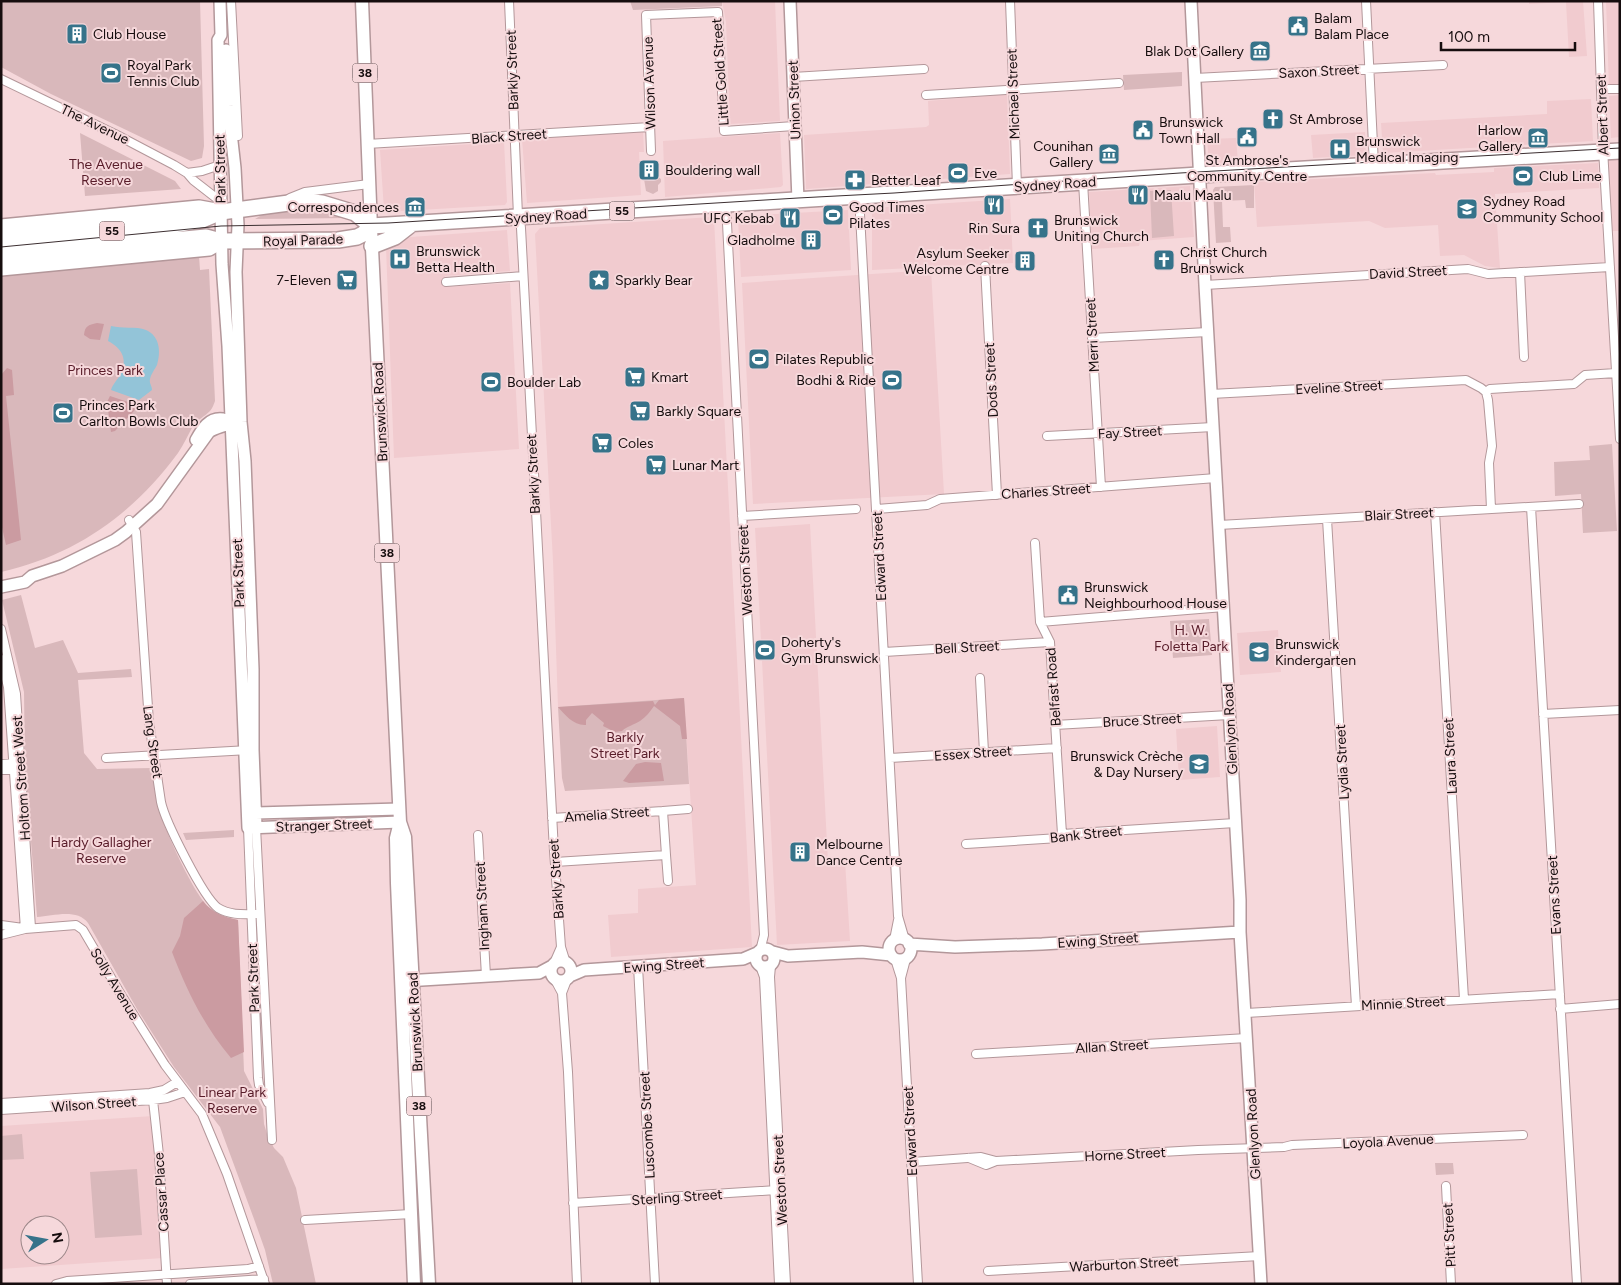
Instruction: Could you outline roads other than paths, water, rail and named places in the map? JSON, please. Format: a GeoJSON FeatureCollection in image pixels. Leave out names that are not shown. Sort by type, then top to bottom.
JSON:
{"type":"FeatureCollection","features":[{"type":"Feature","properties":{"kind":"highway","name":"Sydney Road"},"geometry":{"type":"LineString","coordinates":[[371,226],[1620,151]]}},
{"type":"Feature","properties":{"kind":"highway","name":"Royal Parade"},"geometry":{"type":"LineString","coordinates":[[1,242],[91,240],[206,236],[221,241],[338,240],[357,237],[371,226],[359,216],[310,201],[277,203],[238,210],[220,207],[199,208],[91,240],[1,268]]}},
{"type":"Feature","properties":{"kind":"highway"},"geometry":{"type":"LineString","coordinates":[[372,246],[395,237],[413,224]]}},
{"type":"Feature","properties":{"kind":"highway","name":"Royal Parade"},"geometry":{"type":"LineString","coordinates":[[1,227],[91,240]]}},
{"type":"Feature","properties":{"kind":"highway","name":"Royal Parade"},"geometry":{"type":"LineString","coordinates":[[1,256],[91,240]]}},
{"type":"Feature","properties":{"kind":"main road","name":"Brunswick Road"},"geometry":{"type":"LineString","coordinates":[[362,1],[399,815],[405,837],[411,1214],[414,1284]]}},
{"type":"Feature","properties":{"kind":"main road","name":"Brunswick Road"},"geometry":{"type":"LineString","coordinates":[[407,981],[429,1284]]}},
{"type":"Feature","properties":{"kind":"main road"},"geometry":{"type":"LineString","coordinates":[[411,1214],[425,1214]]}},
{"type":"Feature","properties":{"kind":"street","name":"Park Street"},"geometry":{"type":"LineString","coordinates":[[220,1],[221,35],[225,42],[228,106],[236,168],[238,210],[238,241],[232,320],[252,827],[251,914],[258,1078],[259,1085],[270,1110]]}},
{"type":"Feature","properties":{"kind":"street","name":"Park Street"},"geometry":{"type":"LineString","coordinates":[[231,1],[238,136],[232,136]]}},
{"type":"Feature","properties":{"kind":"street","name":"Barkly Street"},"geometry":{"type":"LineString","coordinates":[[509,1],[514,136],[561,971]]}},
{"type":"Feature","properties":{"kind":"street","name":"Union Street"},"geometry":{"type":"LineString","coordinates":[[790,1],[798,200]]}},
{"type":"Feature","properties":{"kind":"street","name":"Michael Street"},"geometry":{"type":"LineString","coordinates":[[1010,1],[1017,186]]}},
{"type":"Feature","properties":{"kind":"street"},"geometry":{"type":"LineString","coordinates":[[1366,1],[1374,165]]}},
{"type":"Feature","properties":{"kind":"street","name":"Albert Street"},"geometry":{"type":"LineString","coordinates":[[1598,1],[1603,152],[1610,267],[1616,315],[1616,373],[1620,439]]}},
{"type":"Feature","properties":{"kind":"street","name":"Glenlyon Road"},"geometry":{"type":"LineString","coordinates":[[1192,4],[1199,175],[1261,1284]]}},
{"type":"Feature","properties":{"kind":"street","name":"Little Gold Street"},"geometry":{"type":"LineString","coordinates":[[646,15],[718,12],[724,131],[794,126]]}},
{"type":"Feature","properties":{"kind":"street","name":"Wilson Avenue"},"geometry":{"type":"LineString","coordinates":[[646,15],[651,151]]}},
{"type":"Feature","properties":{"kind":"street","name":"Park Street"},"geometry":{"type":"LineString","coordinates":[[221,35],[218,40],[221,241],[224,301],[232,320]]}},
{"type":"Feature","properties":{"kind":"street","name":"Saxon Street"},"geometry":{"type":"LineString","coordinates":[[1195,78],[1443,65]]}},
{"type":"Feature","properties":{"kind":"street"},"geometry":{"type":"LineString","coordinates":[[793,77],[924,69]]}},
{"type":"Feature","properties":{"kind":"street","name":"The Avenue"},"geometry":{"type":"LineString","coordinates":[[1,79],[115,134],[187,173],[220,207]]}},
{"type":"Feature","properties":{"kind":"street"},"geometry":{"type":"LineString","coordinates":[[926,95],[1119,83]]}},
{"type":"Feature","properties":{"kind":"street"},"geometry":{"type":"LineString","coordinates":[[1601,89],[1620,89]]}},
{"type":"Feature","properties":{"kind":"street","name":"Black Street"},"geometry":{"type":"LineString","coordinates":[[367,144],[650,127]]}},
{"type":"Feature","properties":{"kind":"street"},"geometry":{"type":"LineString","coordinates":[[187,173],[202,171],[220,164]]}},
{"type":"Feature","properties":{"kind":"street","name":"Merri Street"},"geometry":{"type":"LineString","coordinates":[[1082,182],[1101,487]]}},
{"type":"Feature","properties":{"kind":"street","name":"Royal Parade"},"geometry":{"type":"LineString","coordinates":[[277,203],[305,192],[369,184]]}},
{"type":"Feature","properties":{"kind":"street","name":"Edward Street"},"geometry":{"type":"LineString","coordinates":[[859,196],[918,1284]]}},
{"type":"Feature","properties":{"kind":"street","name":"Weston Street"},"geometry":{"type":"LineString","coordinates":[[726,204],[764,935],[764,977],[772,1076],[779,1284]]}},
{"type":"Feature","properties":{"kind":"street","name":"Dods Street"},"geometry":{"type":"LineString","coordinates":[[985,266],[997,494]]}},
{"type":"Feature","properties":{"kind":"street","name":"David Street"},"geometry":{"type":"LineString","coordinates":[[1205,285],[1468,269],[1488,274],[1610,267]]}},
{"type":"Feature","properties":{"kind":"street"},"geometry":{"type":"LineString","coordinates":[[1520,272],[1524,357]]}},
{"type":"Feature","properties":{"kind":"street"},"geometry":{"type":"LineString","coordinates":[[446,282],[523,276]]}},
{"type":"Feature","properties":{"kind":"street"},"geometry":{"type":"LineString","coordinates":[[1092,338],[1208,332]]}},
{"type":"Feature","properties":{"kind":"street"},"geometry":{"type":"LineString","coordinates":[[1491,509],[1489,463],[1492,446],[1486,392],[1490,389],[1574,384],[1585,375],[1616,373]]}},
{"type":"Feature","properties":{"kind":"street","name":"Eveline Street"},"geometry":{"type":"LineString","coordinates":[[1211,394],[1466,380],[1486,392]]}},
{"type":"Feature","properties":{"kind":"street"},"geometry":{"type":"LineString","coordinates":[[1,587],[25,582],[32,576],[62,566],[93,550],[132,523],[177,476],[192,454],[196,439],[207,424],[216,419],[236,422]]}},
{"type":"Feature","properties":{"kind":"street","name":"Fay Street"},"geometry":{"type":"LineString","coordinates":[[1047,436],[1213,427]]}},
{"type":"Feature","properties":{"kind":"street","name":"Charles Street"},"geometry":{"type":"LineString","coordinates":[[877,509],[927,505],[940,499],[1216,478]]}},
{"type":"Feature","properties":{"kind":"street","name":"Blair Street"},"geometry":{"type":"LineString","coordinates":[[1219,525],[1580,504]]}},
{"type":"Feature","properties":{"kind":"street","name":"Evans Street"},"geometry":{"type":"LineString","coordinates":[[1531,507],[1577,1284]]}},
{"type":"Feature","properties":{"kind":"street"},"geometry":{"type":"LineString","coordinates":[[742,516],[856,510]]}},
{"type":"Feature","properties":{"kind":"street","name":"Laura Street"},"geometry":{"type":"LineString","coordinates":[[1435,512],[1464,1000]]}},
{"type":"Feature","properties":{"kind":"street","name":"Lydia Street"},"geometry":{"type":"LineString","coordinates":[[1327,519],[1356,1006]]}},
{"type":"Feature","properties":{"kind":"street","name":"Lang Street"},"geometry":{"type":"LineString","coordinates":[[132,523],[136,532],[149,722],[164,814],[206,894],[213,903],[225,911],[240,915],[260,914]]}},
{"type":"Feature","properties":{"kind":"street","name":"Belfast Road"},"geometry":{"type":"LineString","coordinates":[[1035,543],[1040,622],[1050,642],[1062,834]]}},
{"type":"Feature","properties":{"kind":"street"},"geometry":{"type":"LineString","coordinates":[[1,580],[27,575],[32,576]]}},
{"type":"Feature","properties":{"kind":"street"},"geometry":{"type":"LineString","coordinates":[[1040,622],[1224,607]]}},
{"type":"Feature","properties":{"kind":"street","name":"Holtom Street West"},"geometry":{"type":"LineString","coordinates":[[1,629],[15,687],[17,766],[28,928]]}},
{"type":"Feature","properties":{"kind":"street","name":"Bell Street"},"geometry":{"type":"LineString","coordinates":[[884,652],[1050,642]]}},
{"type":"Feature","properties":{"kind":"street","name":"Holtom Street West"},"geometry":{"type":"LineString","coordinates":[[1,659],[8,688],[17,766]]}},
{"type":"Feature","properties":{"kind":"street"},"geometry":{"type":"LineString","coordinates":[[980,678],[984,752]]}},
{"type":"Feature","properties":{"kind":"street"},"geometry":{"type":"LineString","coordinates":[[1543,714],[1620,710]]}},
{"type":"Feature","properties":{"kind":"street","name":"Bruce Street"},"geometry":{"type":"LineString","coordinates":[[1055,725],[1229,715]]}},
{"type":"Feature","properties":{"kind":"street","name":"Essex Street"},"geometry":{"type":"LineString","coordinates":[[890,758],[1057,748]]}},
{"type":"Feature","properties":{"kind":"street","name":"Park Street"},"geometry":{"type":"LineString","coordinates":[[249,750],[256,813],[252,827],[260,914],[272,1140]]}},
{"type":"Feature","properties":{"kind":"street"},"geometry":{"type":"LineString","coordinates":[[106,758],[249,750]]}},
{"type":"Feature","properties":{"kind":"street"},"geometry":{"type":"LineString","coordinates":[[1,764],[17,766]]}},
{"type":"Feature","properties":{"kind":"street"},"geometry":{"type":"LineString","coordinates":[[1,770],[17,766]]}},
{"type":"Feature","properties":{"kind":"street","name":"Amelia Street"},"geometry":{"type":"LineString","coordinates":[[552,818],[688,809]]}},
{"type":"Feature","properties":{"kind":"street","name":"Amelia Street"},"geometry":{"type":"LineString","coordinates":[[663,810],[668,881]]}},
{"type":"Feature","properties":{"kind":"street","name":"Stranger Street"},"geometry":{"type":"LineString","coordinates":[[256,813],[399,815]]}},
{"type":"Feature","properties":{"kind":"street","name":"Stranger Street"},"geometry":{"type":"LineString","coordinates":[[252,827],[399,815]]}},
{"type":"Feature","properties":{"kind":"street","name":"Bank Street"},"geometry":{"type":"LineString","coordinates":[[966,844],[1059,838],[1062,834],[1236,823]]}},
{"type":"Feature","properties":{"kind":"street","name":"Ingham Street"},"geometry":{"type":"LineString","coordinates":[[478,835],[486,976]]}},
{"type":"Feature","properties":{"kind":"street"},"geometry":{"type":"LineString","coordinates":[[555,862],[666,855]]}},
{"type":"Feature","properties":{"kind":"street"},"geometry":{"type":"LineString","coordinates":[[1,925],[28,928]]}},
{"type":"Feature","properties":{"kind":"street","name":"Solly Avenue"},"geometry":{"type":"LineString","coordinates":[[28,928],[76,926],[84,930],[123,998],[177,1082]]}},
{"type":"Feature","properties":{"kind":"street"},"geometry":{"type":"LineString","coordinates":[[1,935],[28,928]]}},
{"type":"Feature","properties":{"kind":"street","name":"Ewing Street"},"geometry":{"type":"LineString","coordinates":[[561,971],[900,949],[1042,944],[1240,932]]}},
{"type":"Feature","properties":{"kind":"street","name":"Luscombe Street"},"geometry":{"type":"LineString","coordinates":[[638,966],[655,1284]]}},
{"type":"Feature","properties":{"kind":"street"},"geometry":{"type":"LineString","coordinates":[[407,981],[561,971],[568,1072],[577,1284]]}},
{"type":"Feature","properties":{"kind":"street","name":"Minnie Street"},"geometry":{"type":"LineString","coordinates":[[1246,1013],[1560,994]]}},
{"type":"Feature","properties":{"kind":"street"},"geometry":{"type":"LineString","coordinates":[[1560,1009],[1620,1004]]}},
{"type":"Feature","properties":{"kind":"street","name":"Allan Street"},"geometry":{"type":"LineString","coordinates":[[976,1054],[1248,1038]]}},
{"type":"Feature","properties":{"kind":"street"},"geometry":{"type":"LineString","coordinates":[[177,1082],[201,1113],[216,1147],[264,1281],[190,1284]]}},
{"type":"Feature","properties":{"kind":"street","name":"Wilson Street"},"geometry":{"type":"LineString","coordinates":[[1,1103],[144,1094],[164,1090],[177,1082]]}},
{"type":"Feature","properties":{"kind":"street","name":"Wilson Street"},"geometry":{"type":"LineString","coordinates":[[1,1110],[153,1100],[185,1092]]}},
{"type":"Feature","properties":{"kind":"street","name":"Cassar Place"},"geometry":{"type":"LineString","coordinates":[[153,1100],[159,1155],[167,1284]]}},
{"type":"Feature","properties":{"kind":"street","name":"Loyola Avenue"},"geometry":{"type":"LineString","coordinates":[[1254,1148],[1522,1134]]}},
{"type":"Feature","properties":{"kind":"street","name":"Horne Street"},"geometry":{"type":"LineString","coordinates":[[912,1162],[969,1158],[986,1165],[996,1162],[1207,1149],[1254,1148]]}},
{"type":"Feature","properties":{"kind":"street","name":"Pitt Street"},"geometry":{"type":"LineString","coordinates":[[1446,1186],[1451,1284]]}},
{"type":"Feature","properties":{"kind":"street","name":"Weston Street"},"geometry":{"type":"LineString","coordinates":[[777,1190],[786,1284]]}},
{"type":"Feature","properties":{"kind":"street","name":"Sterling Street"},"geometry":{"type":"LineString","coordinates":[[573,1203],[777,1190]]}},
{"type":"Feature","properties":{"kind":"street"},"geometry":{"type":"LineString","coordinates":[[305,1220],[411,1214]]}},
{"type":"Feature","properties":{"kind":"street","name":"Warburton Street"},"geometry":{"type":"LineString","coordinates":[[988,1270],[1260,1256]]}},
{"type":"Feature","properties":{"kind":"street"},"geometry":{"type":"LineString","coordinates":[[56,1284],[67,1281],[248,1269],[259,1266]]}},
{"type":"Feature","properties":{"kind":"water"},"geometry":{"type":"Polygon","coordinates":[[[111,326],[146,330],[157,340],[159,355],[157,365],[150,379],[152,390],[139,400],[111,390],[121,373],[124,363],[120,350],[108,341],[111,326]]]}},
{"type":"Feature","properties":{"kind":"tram line"},"geometry":{"type":"LineString","coordinates":[[1,247],[221,226],[388,223],[894,193],[1180,173],[1620,148]]}},
{"type":"Feature","properties":{"kind":"place","name":"Balam Balam Place"},"geometry":{"type":"Point","coordinates":[1298,26]}},
{"type":"Feature","properties":{"kind":"place","name":"Club House"},"geometry":{"type":"Point","coordinates":[77,34]}},
{"type":"Feature","properties":{"kind":"place","name":"Blak Dot Gallery"},"geometry":{"type":"Point","coordinates":[1260,51]}},
{"type":"Feature","properties":{"kind":"place","name":"Royal Park Tennis Club"},"geometry":{"type":"Point","coordinates":[111,73]}},
{"type":"Feature","properties":{"kind":"place","name":"St Ambrose"},"geometry":{"type":"Point","coordinates":[1273,119]}},
{"type":"Feature","properties":{"kind":"place","name":"Brunswick Town Hall"},"geometry":{"type":"Point","coordinates":[1143,130]}},
{"type":"Feature","properties":{"kind":"place","name":"St Ambrose's Community Centre"},"geometry":{"type":"Point","coordinates":[1247,137]}},
{"type":"Feature","properties":{"kind":"place","name":"Harlow Gallery"},"geometry":{"type":"Point","coordinates":[1538,138]}},
{"type":"Feature","properties":{"kind":"place","name":"Brunswick Medical Imaging"},"geometry":{"type":"Point","coordinates":[1340,149]}},
{"type":"Feature","properties":{"kind":"place","name":"Counihan Gallery"},"geometry":{"type":"Point","coordinates":[1109,154]}},
{"type":"Feature","properties":{"kind":"place","name":"Bouldering wall"},"geometry":{"type":"Point","coordinates":[649,170]}},
{"type":"Feature","properties":{"kind":"place","name":"Eve"},"geometry":{"type":"Point","coordinates":[958,173]}},
{"type":"Feature","properties":{"kind":"place","name":"Club Lime"},"geometry":{"type":"Point","coordinates":[1523,176]}},
{"type":"Feature","properties":{"kind":"place","name":"Better Leaf"},"geometry":{"type":"Point","coordinates":[855,180]}},
{"type":"Feature","properties":{"kind":"place","name":"Maalu Maalu"},"geometry":{"type":"Point","coordinates":[1138,195]}},
{"type":"Feature","properties":{"kind":"place","name":"Rin Sura"},"geometry":{"type":"Point","coordinates":[994,205]}},
{"type":"Feature","properties":{"kind":"place","name":"Correspondences"},"geometry":{"type":"Point","coordinates":[415,207]}},
{"type":"Feature","properties":{"kind":"place","name":"Sydney Road Community School"},"geometry":{"type":"Point","coordinates":[1467,209]}},
{"type":"Feature","properties":{"kind":"place","name":"Good Times Pilates"},"geometry":{"type":"Point","coordinates":[833,215]}},
{"type":"Feature","properties":{"kind":"place","name":"UFC Kebab"},"geometry":{"type":"Point","coordinates":[790,218]}},
{"type":"Feature","properties":{"kind":"place","name":"Brunswick Uniting Church"},"geometry":{"type":"Point","coordinates":[1038,228]}},
{"type":"Feature","properties":{"kind":"place","name":"Gladholme"},"geometry":{"type":"Point","coordinates":[811,240]}},
{"type":"Feature","properties":{"kind":"place","name":"Brunswick Betta Health"},"geometry":{"type":"Point","coordinates":[400,259]}},
{"type":"Feature","properties":{"kind":"place","name":"Christ Church Brunswick"},"geometry":{"type":"Point","coordinates":[1164,260]}},
{"type":"Feature","properties":{"kind":"place","name":"Asylum Seeker Welcome Centre"},"geometry":{"type":"Point","coordinates":[1025,261]}},
{"type":"Feature","properties":{"kind":"place","name":"7-Eleven"},"geometry":{"type":"Point","coordinates":[347,280]}},
{"type":"Feature","properties":{"kind":"place","name":"Sparkly Bear"},"geometry":{"type":"Point","coordinates":[599,280]}},
{"type":"Feature","properties":{"kind":"place","name":"Pilates Republic"},"geometry":{"type":"Point","coordinates":[759,359]}},
{"type":"Feature","properties":{"kind":"place","name":"Kmart"},"geometry":{"type":"Point","coordinates":[635,377]}},
{"type":"Feature","properties":{"kind":"place","name":"Bodhi & Ride"},"geometry":{"type":"Point","coordinates":[892,380]}},
{"type":"Feature","properties":{"kind":"place","name":"Boulder Lab"},"geometry":{"type":"Point","coordinates":[491,382]}},
{"type":"Feature","properties":{"kind":"place","name":"Barkly Square"},"geometry":{"type":"Point","coordinates":[640,411]}},
{"type":"Feature","properties":{"kind":"place","name":"Princes Park Carlton Bowls Club"},"geometry":{"type":"Point","coordinates":[63,413]}},
{"type":"Feature","properties":{"kind":"place","name":"Coles"},"geometry":{"type":"Point","coordinates":[602,443]}},
{"type":"Feature","properties":{"kind":"place","name":"Lunar Mart"},"geometry":{"type":"Point","coordinates":[656,465]}},
{"type":"Feature","properties":{"kind":"place","name":"Brunswick Neighbourhood House"},"geometry":{"type":"Point","coordinates":[1068,595]}},
{"type":"Feature","properties":{"kind":"place","name":"Doherty's Gym Brunswick"},"geometry":{"type":"Point","coordinates":[765,650]}},
{"type":"Feature","properties":{"kind":"place","name":"Brunswick Kindergarten"},"geometry":{"type":"Point","coordinates":[1259,652]}},
{"type":"Feature","properties":{"kind":"place","name":"Brunswick Crèche & Day Nursery"},"geometry":{"type":"Point","coordinates":[1199,764]}},
{"type":"Feature","properties":{"kind":"place","name":"Melbourne Dance Centre"},"geometry":{"type":"Point","coordinates":[800,852]}},
{"type":"Feature","properties":{"kind":"park label","name":"The Avenue Reserve"},"geometry":{"type":"Point","coordinates":[106,172]}},
{"type":"Feature","properties":{"kind":"park label","name":"Princes Park"},"geometry":{"type":"Point","coordinates":[105,370]}},
{"type":"Feature","properties":{"kind":"park label","name":"H. W. Foletta Park"},"geometry":{"type":"Point","coordinates":[1191,638]}},
{"type":"Feature","properties":{"kind":"park label","name":"Barkly Street Park"},"geometry":{"type":"Point","coordinates":[625,746]}},
{"type":"Feature","properties":{"kind":"park label","name":"Hardy Gallagher Reserve"},"geometry":{"type":"Point","coordinates":[101,850]}},
{"type":"Feature","properties":{"kind":"park label","name":"Linear Park Reserve"},"geometry":{"type":"Point","coordinates":[232,1100]}}]}
